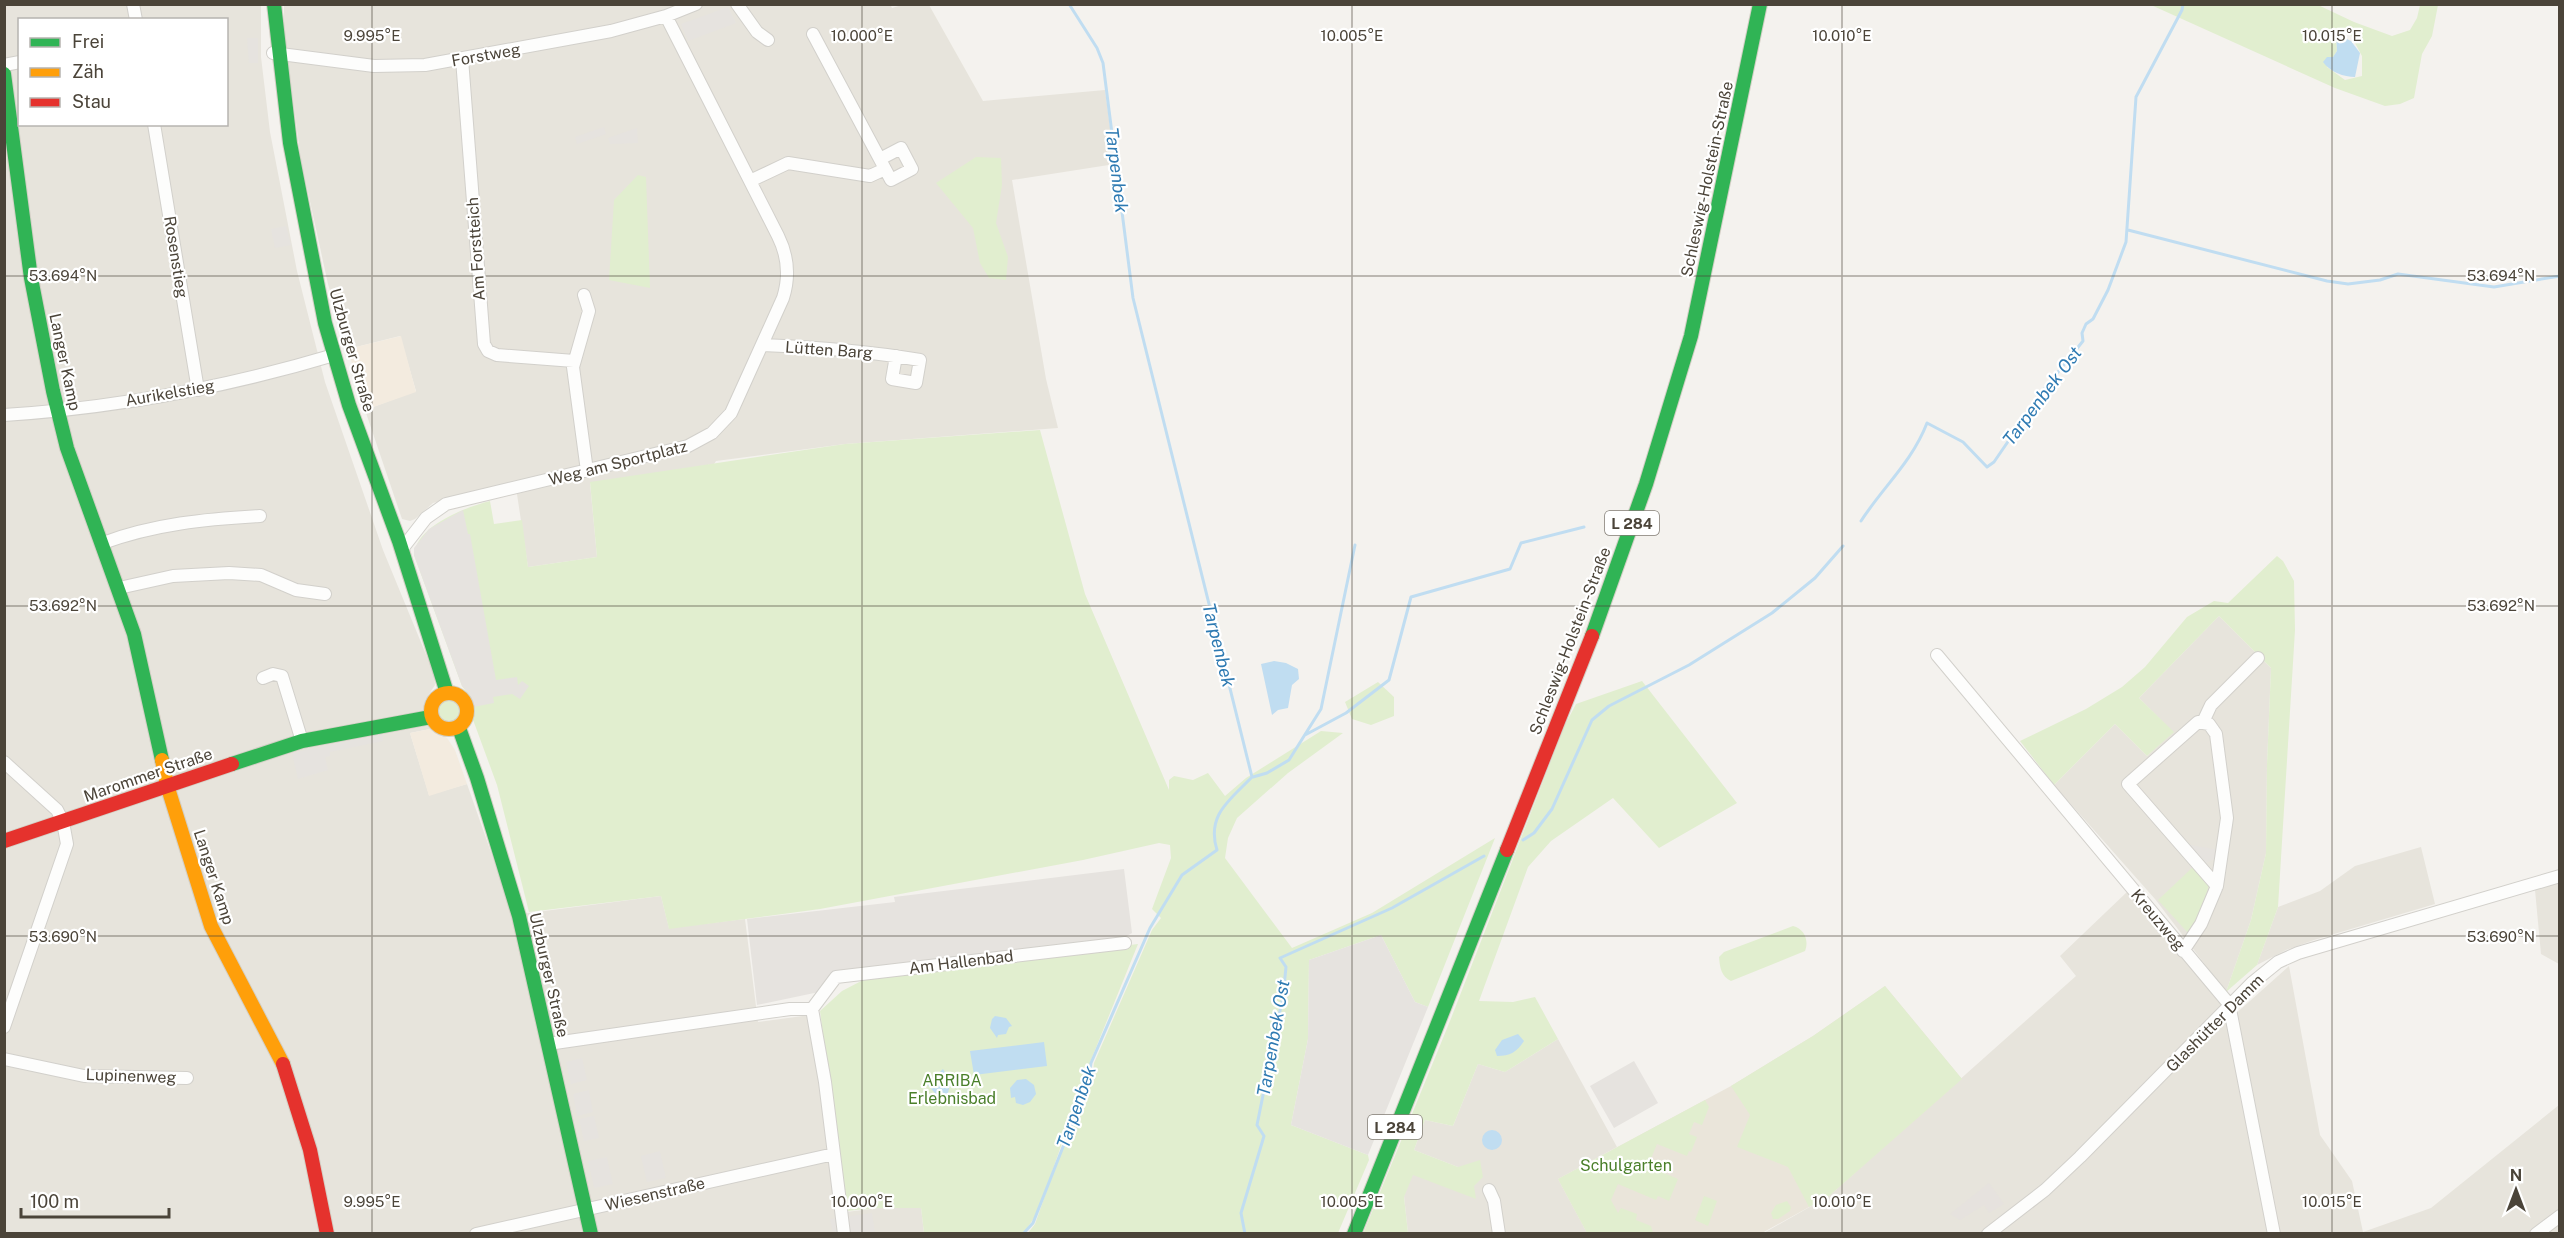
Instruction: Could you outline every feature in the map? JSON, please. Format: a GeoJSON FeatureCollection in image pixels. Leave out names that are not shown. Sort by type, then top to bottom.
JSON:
{"type":"FeatureCollection","features":[{"type":"Feature","properties":{"kind":"main road","name":"Ulzburger Straße"},"geometry":{"type":"LineString","coordinates":[[273,4],[275,53],[290,143],[316,285],[334,355],[349,405],[402,549],[447,693],[459,696],[466,704],[467,715],[459,728],[477,778],[519,916],[591,1233]]}},
{"type":"Feature","properties":{"kind":"main road","name":"Schleswig-Holstein-Straße"},"geometry":{"type":"LineString","coordinates":[[1354,1233],[1591,639],[1646,484],[1691,336],[1760,4]]}},
{"type":"Feature","properties":{"kind":"main road","name":"Langer Kamp"},"geometry":{"type":"LineString","coordinates":[[4,74],[32,278],[58,411],[76,475],[119,588],[136,644],[167,785],[211,926],[284,1065],[310,1150],[327,1233]]}},
{"type":"Feature","properties":{"kind":"main road"},"geometry":{"type":"LineString","coordinates":[[447,693],[436,698],[432,703],[431,717],[442,728],[459,728]]}},
{"type":"Feature","properties":{"kind":"main road","name":"Marommer Straße"},"geometry":{"type":"LineString","coordinates":[[4,841],[302,741],[431,717]]}},
{"type":"Feature","properties":{"kind":"street","name":"Forstweg"},"geometry":{"type":"LineString","coordinates":[[275,53],[396,67],[462,59],[561,42],[666,16],[696,4]]}},
{"type":"Feature","properties":{"kind":"street"},"geometry":{"type":"LineString","coordinates":[[737,4],[757,32],[768,40]]}},
{"type":"Feature","properties":{"kind":"street","name":"Weg am Sportplatz"},"geometry":{"type":"LineString","coordinates":[[402,549],[426,518],[446,504],[683,448],[712,433],[734,408],[784,294],[787,268],[781,242],[666,16]]}},
{"type":"Feature","properties":{"kind":"street"},"geometry":{"type":"LineString","coordinates":[[750,181],[788,163],[870,176],[882,164],[813,34]]}},
{"type":"Feature","properties":{"kind":"street","name":"Am Forstteich"},"geometry":{"type":"LineString","coordinates":[[462,59],[484,344],[487,350],[496,355],[574,361]]}},
{"type":"Feature","properties":{"kind":"street","name":"Rosenstieg"},"geometry":{"type":"LineString","coordinates":[[154,126],[198,390]]}},
{"type":"Feature","properties":{"kind":"street"},"geometry":{"type":"LineString","coordinates":[[584,295],[589,311],[574,361],[587,471]]}},
{"type":"Feature","properties":{"kind":"street","name":"Lütten Barg"},"geometry":{"type":"LineString","coordinates":[[762,345],[847,349],[896,356]]}},
{"type":"Feature","properties":{"kind":"street","name":"Aurikelstieg"},"geometry":{"type":"LineString","coordinates":[[4,415],[58,411],[198,390],[334,355]]}},
{"type":"Feature","properties":{"kind":"street"},"geometry":{"type":"LineString","coordinates":[[103,543],[131,533],[169,524],[260,516]]}},
{"type":"Feature","properties":{"kind":"street"},"geometry":{"type":"LineString","coordinates":[[119,588],[173,576],[229,573],[261,575],[296,590],[325,594]]}},
{"type":"Feature","properties":{"kind":"street","name":"Kreuzweg"},"geometry":{"type":"LineString","coordinates":[[1937,655],[2229,1004],[2274,1233]]}},
{"type":"Feature","properties":{"kind":"street"},"geometry":{"type":"LineString","coordinates":[[2203,722],[2211,705],[2258,658]]}},
{"type":"Feature","properties":{"kind":"street"},"geometry":{"type":"LineString","coordinates":[[263,678],[273,674],[282,676],[302,741]]}},
{"type":"Feature","properties":{"kind":"street"},"geometry":{"type":"LineString","coordinates":[[2183,951],[2201,924],[2217,886],[2227,818],[2216,734],[2213,728],[2203,722],[2194,724],[2128,784],[2217,886]]}},
{"type":"Feature","properties":{"kind":"street"},"geometry":{"type":"LineString","coordinates":[[4,762],[57,810],[63,822],[67,844],[4,1027]]}},
{"type":"Feature","properties":{"kind":"street","name":"Glashütter Damm"},"geometry":{"type":"LineString","coordinates":[[1988,1233],[2045,1190],[2073,1164],[2229,1004],[2278,962],[2298,953],[2559,876]]}},
{"type":"Feature","properties":{"kind":"street","name":"Am Hallenbad"},"geometry":{"type":"LineString","coordinates":[[812,1009],[836,977],[1125,943]]}},
{"type":"Feature","properties":{"kind":"street"},"geometry":{"type":"LineString","coordinates":[[548,1044],[790,1009],[812,1009],[825,1082],[844,1233]]}},
{"type":"Feature","properties":{"kind":"street","name":"Lupinenweg"},"geometry":{"type":"LineString","coordinates":[[4,1059],[84,1076],[187,1078]]}},
{"type":"Feature","properties":{"kind":"street","name":"Wiesenstraße"},"geometry":{"type":"LineString","coordinates":[[476,1233],[834,1154]]}},
{"type":"Feature","properties":{"kind":"street"},"geometry":{"type":"LineString","coordinates":[[1489,1190],[1494,1201],[1500,1233]]}},
{"type":"Feature","properties":{"kind":"street"},"geometry":{"type":"LineString","coordinates":[[2536,1233],[2559,1216]]}},
{"type":"Feature","properties":{"kind":"shaded area"},"geometry":{"type":"Polygon","coordinates":[[[890,4],[892,8],[902,5],[929,5],[983,101],[1105,90],[1115,164],[1012,180],[1046,379],[1058,428],[845,444],[716,461],[714,464],[590,483],[597,557],[528,567],[515,481],[433,503],[415,519],[410,521],[402,519],[365,410],[416,391],[400,336],[348,349],[328,284],[301,160],[284,31],[284,5],[890,4]]]}},
{"type":"Feature","properties":{"kind":"shaded area"},"geometry":{"type":"Polygon","coordinates":[[[5,5],[261,5],[261,57],[270,132],[297,271],[325,382],[383,550],[434,674],[435,685],[425,700],[424,709],[430,729],[410,733],[429,795],[467,784],[513,915],[661,896],[669,928],[745,919],[758,1022],[810,1015],[838,1213],[879,1208],[921,1208],[924,1233],[5,1234],[5,5]]]}},
{"type":"Feature","properties":{"kind":"shaded area"},"geometry":{"type":"Polygon","coordinates":[[[728,7],[736,23],[688,41],[681,24],[728,7]]]}},
{"type":"Feature","properties":{"kind":"shaded area"},"geometry":{"type":"Polygon","coordinates":[[[247,38],[258,38],[258,63],[249,63],[247,38]]]}},
{"type":"Feature","properties":{"kind":"shaded area"},"geometry":{"type":"Polygon","coordinates":[[[604,127],[606,134],[577,144],[575,137],[604,127]]]}},
{"type":"Feature","properties":{"kind":"shaded area"},"geometry":{"type":"Polygon","coordinates":[[[637,128],[638,143],[610,144],[608,138],[637,128]]]}},
{"type":"Feature","properties":{"kind":"shaded area"},"geometry":{"type":"Polygon","coordinates":[[[286,226],[291,245],[275,248],[271,229],[286,226]]]}},
{"type":"Feature","properties":{"kind":"shaded area"},"geometry":{"type":"Polygon","coordinates":[[[401,336],[416,392],[365,410],[348,349],[401,336]]]}},
{"type":"Feature","properties":{"kind":"shaded area"},"geometry":{"type":"Polygon","coordinates":[[[463,510],[468,534],[470,534],[496,680],[517,677],[518,685],[522,681],[529,686],[520,699],[512,694],[493,697],[494,703],[473,707],[470,695],[462,686],[414,555],[414,548],[429,529],[463,510]]]}},
{"type":"Feature","properties":{"kind":"shaded area"},"geometry":{"type":"Polygon","coordinates":[[[2219,616],[2271,668],[2266,853],[2251,920],[2226,992],[2155,899],[2054,785],[2115,724],[2147,756],[2173,732],[2139,698],[2219,616]]]}},
{"type":"Feature","properties":{"kind":"shaded area"},"geometry":{"type":"Polygon","coordinates":[[[430,729],[447,738],[455,750],[467,784],[429,796],[410,733],[430,729]]]}},
{"type":"Feature","properties":{"kind":"shaded area"},"geometry":{"type":"Polygon","coordinates":[[[382,733],[383,741],[330,752],[330,756],[325,757],[328,770],[298,779],[292,753],[382,733]]]}},
{"type":"Feature","properties":{"kind":"shaded area"},"geometry":{"type":"Polygon","coordinates":[[[2185,844],[2219,850],[2216,858],[2206,863],[2200,861],[2185,844]]]}},
{"type":"Feature","properties":{"kind":"shaded area"},"geometry":{"type":"Polygon","coordinates":[[[2421,847],[2435,904],[2314,940],[2286,950],[2257,965],[2278,907],[2320,891],[2355,866],[2421,847]]]}},
{"type":"Feature","properties":{"kind":"shaded area"},"geometry":{"type":"Polygon","coordinates":[[[1124,869],[1132,933],[1118,941],[848,971],[819,992],[757,1005],[747,919],[895,902],[894,897],[1124,869]]]}},
{"type":"Feature","properties":{"kind":"shaded area"},"geometry":{"type":"Polygon","coordinates":[[[2560,882],[2559,964],[2541,954],[2535,890],[2560,882]]]}},
{"type":"Feature","properties":{"kind":"shaded area"},"geometry":{"type":"Polygon","coordinates":[[[2128,891],[2232,1017],[2289,966],[2320,1135],[2352,1181],[2363,1232],[2431,1208],[2559,1105],[2559,1233],[1762,1234],[1829,1196],[2076,976],[2060,956],[2128,891]]]}},
{"type":"Feature","properties":{"kind":"shaded area"},"geometry":{"type":"Polygon","coordinates":[[[1381,935],[1415,1002],[1428,1007],[1368,1155],[1291,1125],[1308,1039],[1309,960],[1381,935]]]}},
{"type":"Feature","properties":{"kind":"shaded area"},"geometry":{"type":"Polygon","coordinates":[[[1885,986],[1962,1079],[1829,1196],[1762,1233],[1587,1233],[1558,1179],[1731,1086],[1813,1036],[1885,986]]]}},
{"type":"Feature","properties":{"kind":"shaded area"},"geometry":{"type":"Polygon","coordinates":[[[1558,1039],[1617,1147],[1558,1179],[1587,1233],[1408,1233],[1404,1196],[1412,1175],[1458,1167],[1414,1150],[1425,1120],[1453,1126],[1478,1064],[1505,1072],[1558,1039]]]}},
{"type":"Feature","properties":{"kind":"shaded area"},"geometry":{"type":"Polygon","coordinates":[[[582,1058],[587,1080],[571,1084],[566,1062],[582,1058]]]}},
{"type":"Feature","properties":{"kind":"shaded area"},"geometry":{"type":"Polygon","coordinates":[[[1634,1061],[1658,1103],[1614,1128],[1590,1086],[1634,1061]]]}},
{"type":"Feature","properties":{"kind":"shaded area"},"geometry":{"type":"Polygon","coordinates":[[[589,1090],[593,1112],[577,1116],[573,1094],[589,1090]]]}},
{"type":"Feature","properties":{"kind":"shaded area"},"geometry":{"type":"Polygon","coordinates":[[[594,1116],[599,1138],[584,1141],[579,1119],[594,1116]]]}},
{"type":"Feature","properties":{"kind":"shaded area"},"geometry":{"type":"Polygon","coordinates":[[[660,1151],[666,1178],[647,1182],[641,1156],[660,1151]]]}},
{"type":"Feature","properties":{"kind":"shaded area"},"geometry":{"type":"Polygon","coordinates":[[[607,1157],[613,1184],[594,1188],[588,1161],[607,1157]]]}},
{"type":"Feature","properties":{"kind":"shaded area"},"geometry":{"type":"Polygon","coordinates":[[[1989,1183],[2004,1204],[1989,1213],[1984,1205],[1960,1220],[1950,1214],[1989,1183]]]}},
{"type":"Feature","properties":{"kind":"shaded area"},"geometry":{"type":"Polygon","coordinates":[[[872,1213],[875,1233],[833,1233],[830,1219],[872,1213]]]}},
{"type":"Feature","properties":{"kind":"green space"},"geometry":{"type":"Polygon","coordinates":[[[2151,5],[2318,5],[2392,36],[2410,30],[2417,18],[2420,5],[2438,5],[2432,36],[2422,54],[2414,98],[2400,104],[2385,106],[2335,88],[2151,5]],[[2349,32],[2336,34],[2337,51],[2327,67],[2345,80],[2362,76],[2362,56],[2349,32]]]}},
{"type":"Feature","properties":{"kind":"green space"},"geometry":{"type":"Polygon","coordinates":[[[976,157],[1001,158],[1002,185],[996,223],[1008,257],[1006,280],[989,278],[980,263],[973,228],[936,183],[976,157]]]}},
{"type":"Feature","properties":{"kind":"green space"},"geometry":{"type":"Polygon","coordinates":[[[638,175],[646,177],[650,288],[609,280],[614,200],[638,175]]]}},
{"type":"Feature","properties":{"kind":"green space"},"geometry":{"type":"Polygon","coordinates":[[[1040,430],[1085,594],[1169,790],[1169,780],[1174,776],[1193,780],[1208,773],[1225,796],[1246,778],[1321,731],[1343,733],[1288,773],[1237,818],[1228,838],[1225,858],[1292,948],[1372,913],[1495,838],[1428,1007],[1415,1002],[1381,935],[1309,960],[1308,1039],[1291,1125],[1368,1155],[1369,1160],[1338,1233],[1028,1233],[1035,1224],[1087,1077],[1093,1074],[1094,1063],[1152,930],[1161,918],[1152,909],[1171,858],[1170,845],[1159,843],[1083,860],[820,909],[669,929],[661,896],[529,912],[497,785],[472,717],[472,700],[462,686],[414,555],[423,535],[444,519],[490,501],[494,524],[522,520],[528,567],[597,557],[590,482],[845,444],[1040,430]]]}},
{"type":"Feature","properties":{"kind":"green space"},"geometry":{"type":"Polygon","coordinates":[[[2277,556],[2283,561],[2294,581],[2295,630],[2278,907],[2257,965],[2226,992],[2251,920],[2266,853],[2271,668],[2219,616],[2139,698],[2174,732],[2147,756],[2115,724],[2054,785],[2020,741],[2086,709],[2122,687],[2145,667],[2187,617],[2214,601],[2228,603],[2277,556]]]}},
{"type":"Feature","properties":{"kind":"green space"},"geometry":{"type":"Polygon","coordinates":[[[1642,681],[1737,803],[1659,848],[1613,798],[1551,841],[1528,867],[1479,1001],[1513,1002],[1535,997],[1558,1039],[1505,1072],[1478,1064],[1453,1126],[1425,1120],[1414,1150],[1458,1167],[1480,1160],[1483,1177],[1474,1186],[1476,1199],[1413,1175],[1404,1197],[1408,1233],[1363,1234],[1450,1021],[1565,725],[1576,704],[1642,681]]]}},
{"type":"Feature","properties":{"kind":"green space"},"geometry":{"type":"Polygon","coordinates":[[[1378,682],[1394,697],[1394,716],[1371,725],[1352,719],[1345,702],[1378,682]]]}},
{"type":"Feature","properties":{"kind":"green space"},"geometry":{"type":"Polygon","coordinates":[[[449,700],[457,703],[460,711],[457,719],[449,722],[441,719],[438,711],[441,703],[449,700]]]}},
{"type":"Feature","properties":{"kind":"green space"},"geometry":{"type":"Polygon","coordinates":[[[2193,867],[2209,885],[2199,917],[2189,934],[2158,900],[2193,867]]]}},
{"type":"Feature","properties":{"kind":"green space"},"geometry":{"type":"Polygon","coordinates":[[[1793,926],[1805,936],[1805,951],[1731,981],[1723,974],[1719,957],[1724,952],[1793,926]]]}},
{"type":"Feature","properties":{"kind":"green space","name":"ARRIBA Erlebnisbad"},"geometry":{"type":"Polygon","coordinates":[[[1138,944],[1091,1060],[1038,1212],[1024,1233],[924,1233],[921,1208],[846,1211],[820,1011],[842,991],[867,978],[1138,944]]]}},
{"type":"Feature","properties":{"kind":"green space"},"geometry":{"type":"Polygon","coordinates":[[[1885,986],[1962,1079],[1829,1196],[1809,1207],[1788,1167],[1737,1147],[1750,1115],[1731,1086],[1813,1036],[1885,986]]]}},
{"type":"Feature","properties":{"kind":"green space","name":"Schulgarten"},"geometry":{"type":"Polygon","coordinates":[[[1705,1100],[1709,1107],[1702,1125],[1694,1122],[1689,1134],[1697,1137],[1691,1152],[1689,1151],[1687,1156],[1657,1144],[1648,1166],[1678,1179],[1669,1201],[1658,1196],[1656,1200],[1618,1184],[1611,1200],[1618,1213],[1621,1208],[1637,1214],[1636,1220],[1651,1226],[1653,1233],[1587,1233],[1558,1179],[1705,1100]]]}},
{"type":"Feature","properties":{"kind":"green space"},"geometry":{"type":"Polygon","coordinates":[[[1704,1196],[1717,1201],[1708,1226],[1695,1220],[1704,1196]]]}},
{"type":"Feature","properties":{"kind":"green space"},"geometry":{"type":"Polygon","coordinates":[[[1787,1201],[1791,1207],[1790,1211],[1778,1219],[1773,1219],[1771,1213],[1776,1205],[1787,1201]]]}},
{"type":"Feature","properties":{"kind":"water"},"geometry":{"type":"Polygon","coordinates":[[[2336,34],[2351,41],[2360,53],[2355,77],[2329,69],[2323,62],[2327,57],[2333,57],[2337,51],[2336,34]]]}},
{"type":"Feature","properties":{"kind":"water"},"geometry":{"type":"Polygon","coordinates":[[[1274,661],[1286,663],[1298,669],[1299,679],[1292,685],[1288,708],[1278,710],[1272,715],[1261,664],[1274,661]]]}},
{"type":"Feature","properties":{"kind":"water"},"geometry":{"type":"Polygon","coordinates":[[[995,1016],[1006,1018],[1012,1026],[1006,1034],[998,1035],[997,1038],[990,1028],[995,1016]]]}},
{"type":"Feature","properties":{"kind":"water"},"geometry":{"type":"Polygon","coordinates":[[[1518,1034],[1524,1041],[1519,1048],[1513,1053],[1497,1056],[1495,1050],[1502,1040],[1518,1034]]]}},
{"type":"Feature","properties":{"kind":"water"},"geometry":{"type":"Polygon","coordinates":[[[1044,1042],[1047,1066],[974,1075],[970,1051],[1044,1042]]]}},
{"type":"Feature","properties":{"kind":"water"},"geometry":{"type":"Polygon","coordinates":[[[943,1069],[951,1080],[947,1097],[941,1100],[927,1084],[943,1069]]]}},
{"type":"Feature","properties":{"kind":"water"},"geometry":{"type":"Polygon","coordinates":[[[1026,1079],[1034,1085],[1036,1094],[1030,1102],[1023,1105],[1016,1103],[1015,1097],[1011,1098],[1010,1088],[1017,1080],[1026,1079]]]}},
{"type":"Feature","properties":{"kind":"water"},"geometry":{"type":"Polygon","coordinates":[[[1492,1130],[1499,1133],[1502,1140],[1499,1147],[1492,1150],[1485,1147],[1482,1140],[1485,1133],[1492,1130]]]}},
{"type":"Feature","properties":{"kind":"waterway","name":"Tarpenbek"},"geometry":{"type":"LineString","coordinates":[[1023,1234],[1033,1223],[1087,1086],[1091,1063],[1150,928],[1182,875],[1217,850],[1214,838],[1217,818],[1228,801],[1252,777],[1133,298],[1103,63],[1097,48],[1069,4]]}},
{"type":"Feature","properties":{"kind":"waterway","name":"Tarpenbek Ost"},"geometry":{"type":"LineString","coordinates":[[1861,521],[1905,462],[1927,423],[1963,442],[1987,467],[1994,462],[2042,392],[2083,341],[2082,333],[2086,324],[2093,319],[2108,290],[2126,242],[2136,97],[2182,10],[2183,4]]}},
{"type":"Feature","properties":{"kind":"waterway"},"geometry":{"type":"LineString","coordinates":[[2128,230],[2327,281],[2348,284],[2380,280],[2398,274],[2494,287],[2560,276]]}},
{"type":"Feature","properties":{"kind":"waterway"},"geometry":{"type":"LineString","coordinates":[[1305,735],[1346,713],[1389,680],[1411,597],[1510,569],[1521,543],[1584,527]]}},
{"type":"Feature","properties":{"kind":"waterway"},"geometry":{"type":"LineString","coordinates":[[1253,777],[1267,773],[1289,760],[1321,709],[1355,545]]}},
{"type":"Feature","properties":{"kind":"waterway","name":"Tarpenbek Ost"},"geometry":{"type":"LineString","coordinates":[[1523,840],[1534,833],[1552,809],[1592,720],[1609,706],[1689,665],[1772,613],[1815,578],[1843,546]]}},
{"type":"Feature","properties":{"kind":"waterway","name":"Tarpenbek Ost"},"geometry":{"type":"LineString","coordinates":[[1245,1234],[1241,1213],[1264,1136],[1257,1125],[1283,996],[1286,967],[1280,958],[1392,908],[1484,856]]}},
{"type":"Feature","properties":{"kind":"traffic: fast"},"geometry":{"type":"LineString","coordinates":[[274,4],[290,143],[325,323],[349,405],[399,541],[447,693]]}},
{"type":"Feature","properties":{"kind":"traffic: fast"},"geometry":{"type":"LineString","coordinates":[[1592,636],[1646,484],[1691,336],[1760,4]]}},
{"type":"Feature","properties":{"kind":"traffic: fast"},"geometry":{"type":"LineString","coordinates":[[4,74],[31,278],[53,391],[67,448],[134,634],[162,760]]}},
{"type":"Feature","properties":{"kind":"traffic: fast"},"geometry":{"type":"LineString","coordinates":[[232,764],[302,741],[431,717]]}},
{"type":"Feature","properties":{"kind":"traffic: fast"},"geometry":{"type":"LineString","coordinates":[[459,728],[477,778],[519,916],[591,1234]]}},
{"type":"Feature","properties":{"kind":"traffic: fast"},"geometry":{"type":"LineString","coordinates":[[1354,1234],[1507,850]]}},
{"type":"Feature","properties":{"kind":"traffic: slow"},"geometry":{"type":"LineString","coordinates":[[449,693],[462,698],[467,711],[462,724],[449,729],[436,724],[431,711],[436,698],[449,693]]}},
{"type":"Feature","properties":{"kind":"traffic: slow"},"geometry":{"type":"LineString","coordinates":[[162,760],[167,785],[211,926],[283,1064]]}},
{"type":"Feature","properties":{"kind":"traffic: jam"},"geometry":{"type":"LineString","coordinates":[[1507,850],[1592,636]]}},
{"type":"Feature","properties":{"kind":"traffic: jam"},"geometry":{"type":"LineString","coordinates":[[4,841],[232,764]]}},
{"type":"Feature","properties":{"kind":"traffic: jam"},"geometry":{"type":"LineString","coordinates":[[283,1064],[310,1150],[327,1234]]}}]}
